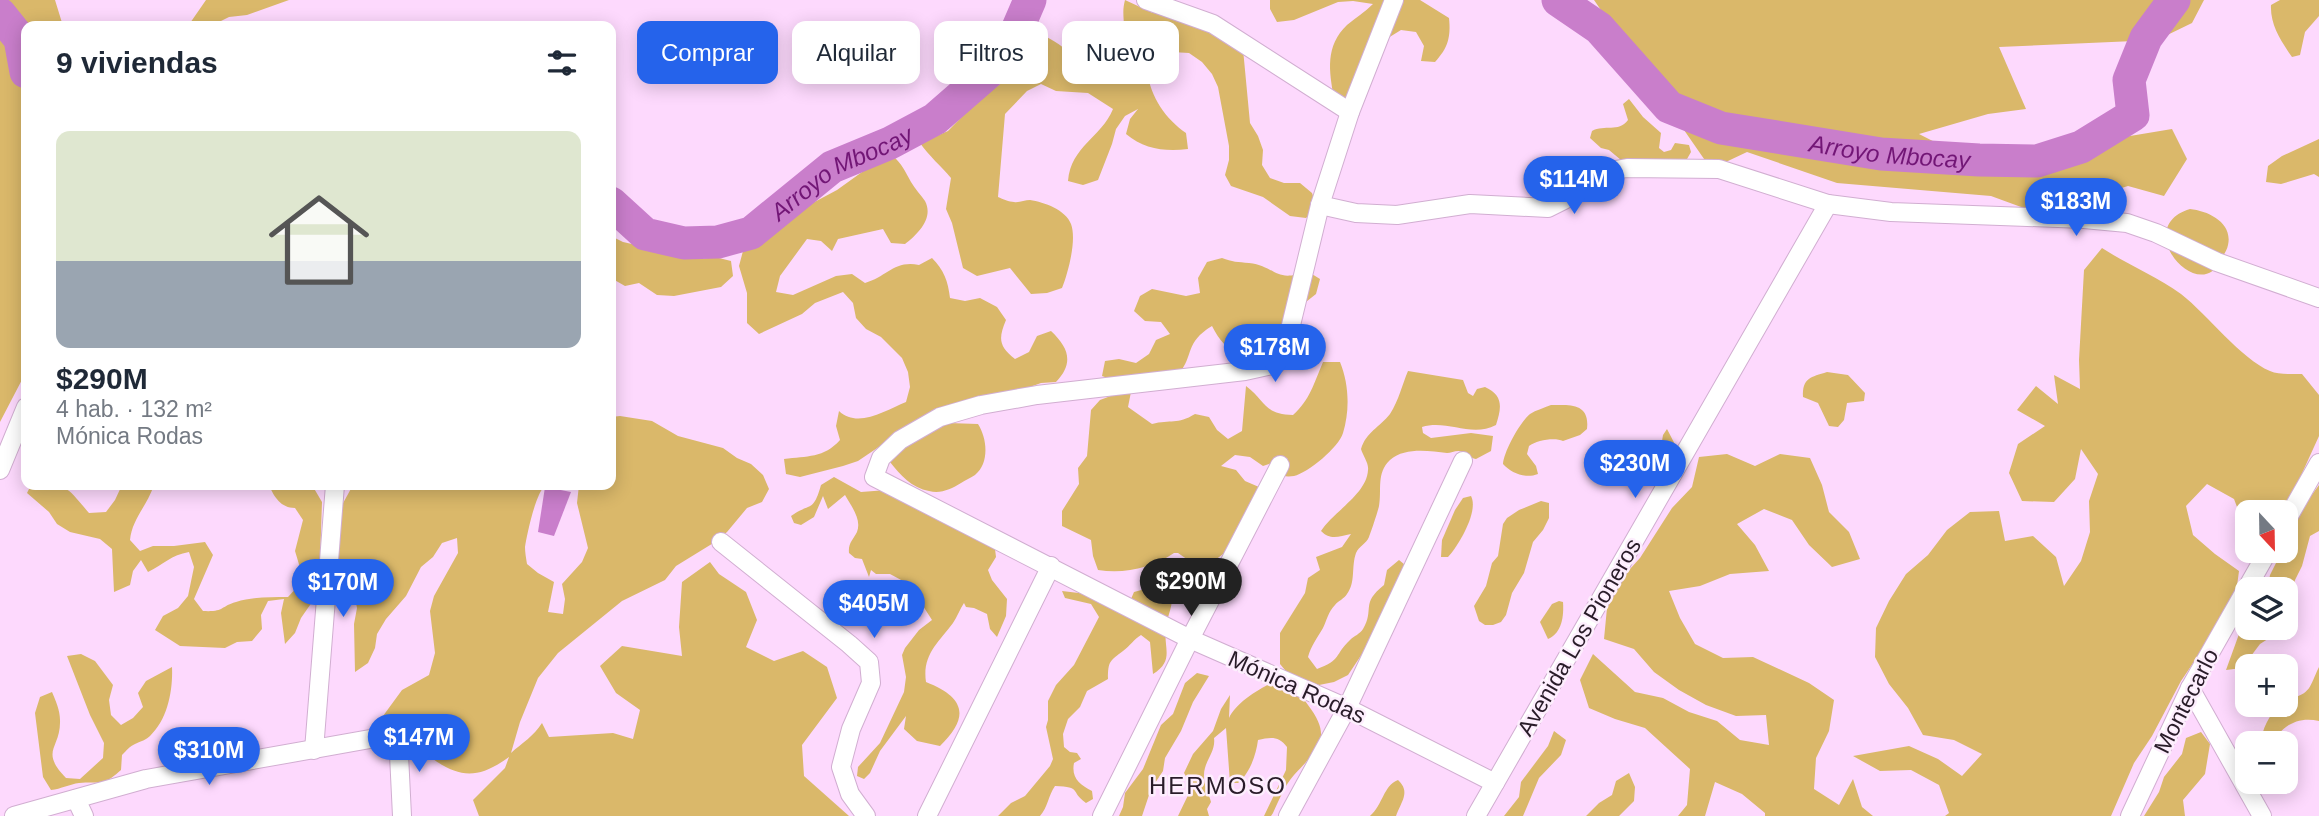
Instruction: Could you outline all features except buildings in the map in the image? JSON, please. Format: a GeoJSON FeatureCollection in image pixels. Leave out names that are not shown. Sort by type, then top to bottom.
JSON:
{"type":"FeatureCollection","features":[{"type":"Feature","properties":{"kind":"street"},"geometry":{"type":"LineString","coordinates":[[1146,0],[1213,24],[1350,112]]}},
{"type":"Feature","properties":{"kind":"street"},"geometry":{"type":"LineString","coordinates":[[1394,0],[1350,112],[1320,205],[1356,213],[1397,215],[1470,204],[1548,208],[1564,200],[1578,186],[1604,172],[1627,168],[1719,169],[1828,204],[1891,212],[2127,223],[2156,233],[2217,262],[2319,298]]}},
{"type":"Feature","properties":{"kind":"street","name":"Avenida Los Pioneros"},"geometry":{"type":"LineString","coordinates":[[1476,816],[1828,204]]}},
{"type":"Feature","properties":{"kind":"street","name":"Mónica Rodas"},"geometry":{"type":"LineString","coordinates":[[1320,205],[1284,350],[1276,364],[1245,371],[1037,395],[940,416],[900,440],[881,458],[874,477],[1190,639],[1347,708],[1494,783]]}},
{"type":"Feature","properties":{"kind":"street"},"geometry":{"type":"LineString","coordinates":[[0,470],[21,419]]}},
{"type":"Feature","properties":{"kind":"street"},"geometry":{"type":"LineString","coordinates":[[1288,816],[1347,708],[1463,461]]}},
{"type":"Feature","properties":{"kind":"street"},"geometry":{"type":"LineString","coordinates":[[2298,500],[2319,463]]}},
{"type":"Feature","properties":{"kind":"street"},"geometry":{"type":"LineString","coordinates":[[1102,816],[1280,465]]}},
{"type":"Feature","properties":{"kind":"street"},"geometry":{"type":"LineString","coordinates":[[314,750],[335,490]]}},
{"type":"Feature","properties":{"kind":"street"},"geometry":{"type":"LineString","coordinates":[[721,542],[849,643],[869,662],[871,683],[851,729],[841,767],[850,793],[866,816]]}},
{"type":"Feature","properties":{"kind":"street","name":"Montecarlo"},"geometry":{"type":"LineString","coordinates":[[2130,816],[2190,688],[2261,564]]}},
{"type":"Feature","properties":{"kind":"street"},"geometry":{"type":"LineString","coordinates":[[927,816],[1051,566]]}},
{"type":"Feature","properties":{"kind":"street"},"geometry":{"type":"LineString","coordinates":[[2190,688],[2262,816]]}},
{"type":"Feature","properties":{"kind":"street"},"geometry":{"type":"LineString","coordinates":[[13,816],[146,779],[398,734],[402,816]]}},
{"type":"Feature","properties":{"kind":"street"},"geometry":{"type":"LineString","coordinates":[[76,799],[84,816]]}},
{"type":"Feature","properties":{"kind":"shaded area"},"geometry":{"type":"Polygon","coordinates":[[[0,0],[55,0],[61,21],[21,21],[21,382],[0,422],[0,0]]]}},
{"type":"Feature","properties":{"kind":"shaded area"},"geometry":{"type":"Polygon","coordinates":[[[206,0],[289,0],[221,21],[191,21],[206,0]]]}},
{"type":"Feature","properties":{"kind":"shaded area"},"geometry":{"type":"Polygon","coordinates":[[[1125,0],[1153,13],[1168,13],[1196,22],[1243,49],[1250,123],[1263,150],[1262,165],[1270,178],[1284,183],[1300,183],[1312,193],[1317,207],[1306,218],[1290,216],[1263,197],[1231,186],[1225,175],[1229,146],[1218,87],[1202,62],[1189,53],[1179,52],[1179,21],[1123,21],[1125,0]]]}},
{"type":"Feature","properties":{"kind":"shaded area"},"geometry":{"type":"Polygon","coordinates":[[[1270,0],[1420,0],[1449,18],[1449,37],[1446,47],[1435,62],[1421,61],[1424,46],[1416,32],[1401,30],[1388,38],[1353,105],[1334,98],[1330,59],[1340,33],[1373,4],[1338,2],[1294,20],[1277,22],[1270,9],[1270,0]]]}},
{"type":"Feature","properties":{"kind":"shaded area"},"geometry":{"type":"Polygon","coordinates":[[[1594,0],[2204,0],[2192,23],[2157,40],[1999,47],[2026,109],[1988,114],[1919,134],[1962,156],[2023,156],[2060,153],[2100,141],[2172,129],[2187,159],[2164,196],[2128,186],[2086,199],[2048,217],[1991,196],[1837,183],[1747,152],[1711,169],[1594,0]]]}},
{"type":"Feature","properties":{"kind":"shaded area"},"geometry":{"type":"Polygon","coordinates":[[[2280,0],[2319,0],[2319,16],[2305,32],[2300,55],[2292,57],[2274,26],[2271,5],[2280,0]]]}},
{"type":"Feature","properties":{"kind":"shaded area"},"geometry":{"type":"Polygon","coordinates":[[[1049,38],[1062,46],[1062,84],[1150,84],[1160,106],[1186,133],[1188,149],[1155,148],[1126,134],[1130,119],[1138,109],[1125,116],[1116,129],[1098,180],[1083,185],[1068,181],[1070,169],[1080,150],[1101,128],[1113,109],[1088,93],[1056,91],[1041,84],[1048,84],[1049,38]]]}},
{"type":"Feature","properties":{"kind":"shaded area"},"geometry":{"type":"Polygon","coordinates":[[[1000,84],[1041,84],[1027,91],[1005,114],[998,197],[1012,202],[1030,200],[1042,203],[1068,219],[1073,239],[1062,288],[1031,294],[1010,268],[977,276],[963,268],[946,209],[951,178],[920,143],[948,131],[979,99],[1000,84]]]}},
{"type":"Feature","properties":{"kind":"shaded area"},"geometry":{"type":"Polygon","coordinates":[[[1629,99],[1643,117],[1661,133],[1659,148],[1664,152],[1671,150],[1675,143],[1689,145],[1691,152],[1687,159],[1676,166],[1621,160],[1590,138],[1592,131],[1620,126],[1628,120],[1623,104],[1629,99]]]}},
{"type":"Feature","properties":{"kind":"shaded area"},"geometry":{"type":"Polygon","coordinates":[[[2319,139],[2319,177],[2314,174],[2281,184],[2266,182],[2268,166],[2282,156],[2319,139]]]}},
{"type":"Feature","properties":{"kind":"shaded area"},"geometry":{"type":"Polygon","coordinates":[[[892,155],[925,201],[926,219],[919,230],[905,244],[891,243],[883,229],[838,239],[832,251],[821,241],[807,239],[780,276],[776,292],[793,295],[836,276],[852,274],[865,283],[897,267],[919,265],[932,258],[945,276],[950,298],[965,301],[980,298],[997,307],[1006,320],[1002,332],[1003,346],[1015,359],[1029,352],[1037,336],[1051,331],[1062,343],[1067,362],[1056,382],[1041,383],[895,436],[858,461],[800,477],[786,474],[784,459],[821,453],[840,440],[836,426],[839,411],[847,416],[863,418],[906,402],[910,387],[908,372],[902,358],[856,318],[853,303],[843,292],[815,303],[802,314],[759,334],[747,323],[747,293],[739,266],[743,251],[770,236],[807,206],[837,190],[876,162],[892,155]]]}},
{"type":"Feature","properties":{"kind":"shaded area"},"geometry":{"type":"Polygon","coordinates":[[[2190,209],[2212,215],[2227,230],[2227,249],[2211,272],[2198,274],[2186,269],[2175,259],[2168,245],[2166,231],[2173,218],[2190,209]]]}},
{"type":"Feature","properties":{"kind":"shaded area"},"geometry":{"type":"Polygon","coordinates":[[[616,238],[685,256],[701,259],[715,257],[731,261],[733,276],[721,287],[674,296],[657,295],[639,283],[625,286],[616,281],[616,238]]]}},
{"type":"Feature","properties":{"kind":"shaded area"},"geometry":{"type":"Polygon","coordinates":[[[2102,248],[2181,294],[2236,347],[2259,365],[2278,373],[2302,374],[2319,395],[2319,436],[2290,500],[2235,502],[2207,484],[2186,506],[2193,535],[2239,571],[2238,577],[2235,577],[2235,601],[2181,681],[2152,736],[2134,763],[2111,816],[1945,816],[1949,813],[1939,785],[1911,770],[1880,771],[1853,756],[1909,746],[1938,759],[1962,776],[1982,754],[1954,740],[1923,735],[1908,708],[1889,684],[1875,657],[1876,628],[1906,574],[1928,555],[1947,530],[1970,512],[1999,511],[2005,541],[2033,536],[2056,557],[2064,586],[2081,561],[2090,532],[2089,501],[2098,474],[2081,449],[2075,479],[2054,502],[2022,501],[2009,473],[2018,444],[2045,426],[2017,410],[2036,386],[2058,404],[2054,375],[2080,389],[2084,270],[2102,248]]]}},
{"type":"Feature","properties":{"kind":"shaded area"},"geometry":{"type":"Polygon","coordinates":[[[1222,258],[1258,265],[1288,276],[1307,271],[1320,279],[1316,294],[1292,313],[1278,357],[1239,354],[1218,337],[1212,326],[1193,343],[1178,375],[1116,381],[1102,376],[1105,361],[1119,359],[1136,363],[1149,354],[1156,340],[1170,334],[1161,322],[1145,321],[1134,311],[1140,296],[1152,289],[1186,296],[1200,293],[1198,278],[1207,262],[1222,258]]]}},
{"type":"Feature","properties":{"kind":"shaded area"},"geometry":{"type":"Polygon","coordinates":[[[1323,362],[1340,362],[1345,379],[1347,415],[1340,439],[1322,459],[1294,476],[1277,476],[1276,466],[1288,458],[1263,466],[1250,457],[1235,455],[1221,466],[1236,470],[1245,481],[1270,496],[1243,535],[1217,559],[1207,565],[1191,562],[1174,553],[1157,563],[1138,569],[1098,570],[1091,540],[1062,526],[1062,511],[1079,484],[1078,468],[1087,456],[1091,410],[1100,400],[1131,392],[1128,407],[1152,424],[1178,421],[1195,414],[1209,417],[1217,430],[1228,439],[1242,431],[1246,386],[1270,409],[1293,415],[1308,397],[1323,362]]]}},
{"type":"Feature","properties":{"kind":"shaded area"},"geometry":{"type":"Polygon","coordinates":[[[1408,371],[1463,380],[1468,393],[1473,396],[1477,389],[1485,387],[1491,390],[1500,402],[1496,425],[1477,430],[1441,425],[1422,427],[1423,433],[1431,438],[1471,433],[1493,436],[1491,451],[1476,459],[1461,451],[1417,451],[1403,453],[1390,460],[1381,476],[1379,506],[1370,534],[1356,553],[1350,589],[1331,610],[1309,653],[1308,657],[1317,669],[1334,660],[1345,645],[1363,629],[1372,597],[1384,585],[1387,570],[1399,560],[1410,569],[1374,636],[1348,675],[1319,685],[1290,676],[1280,664],[1280,633],[1305,593],[1308,578],[1320,570],[1316,557],[1342,547],[1351,534],[1332,537],[1321,531],[1362,487],[1368,470],[1361,449],[1363,443],[1390,414],[1408,371]]]}},
{"type":"Feature","properties":{"kind":"shaded area"},"geometry":{"type":"Polygon","coordinates":[[[1827,372],[1848,375],[1865,393],[1864,401],[1847,403],[1844,420],[1838,427],[1829,426],[1818,403],[1803,397],[1806,382],[1827,372]]]}},
{"type":"Feature","properties":{"kind":"shaded area"},"geometry":{"type":"Polygon","coordinates":[[[1551,405],[1571,405],[1582,410],[1587,420],[1587,429],[1580,435],[1563,441],[1546,440],[1529,446],[1527,454],[1536,466],[1538,474],[1523,475],[1510,470],[1503,464],[1517,430],[1530,414],[1551,405]]]}},
{"type":"Feature","properties":{"kind":"shaded area"},"geometry":{"type":"Polygon","coordinates":[[[616,416],[652,421],[678,436],[723,448],[751,464],[763,475],[769,489],[762,502],[747,508],[715,542],[676,566],[665,580],[622,601],[558,653],[538,678],[511,753],[532,736],[542,723],[549,737],[613,733],[633,739],[640,710],[616,693],[600,666],[622,646],[682,656],[679,627],[682,582],[710,562],[719,574],[746,592],[757,620],[746,647],[774,661],[803,651],[827,667],[837,698],[802,745],[804,776],[849,816],[479,816],[473,800],[505,768],[509,757],[476,773],[457,772],[425,753],[383,716],[402,690],[429,675],[435,653],[430,611],[434,596],[458,553],[457,538],[442,543],[433,557],[421,567],[406,596],[377,634],[375,648],[368,663],[355,672],[354,624],[357,608],[354,593],[339,596],[336,581],[342,505],[350,490],[542,490],[525,547],[527,564],[554,582],[548,612],[563,614],[565,599],[562,584],[582,562],[588,548],[577,503],[578,490],[616,490],[616,416]]]}},
{"type":"Feature","properties":{"kind":"shaded area"},"geometry":{"type":"Polygon","coordinates":[[[948,423],[978,424],[986,450],[983,464],[975,475],[946,490],[933,492],[917,487],[902,476],[890,462],[908,442],[948,423]]]}},
{"type":"Feature","properties":{"kind":"shaded area"},"geometry":{"type":"Polygon","coordinates":[[[1667,429],[1681,456],[1661,483],[1651,485],[1646,471],[1659,459],[1663,435],[1667,429]]]}},
{"type":"Feature","properties":{"kind":"shaded area"},"geometry":{"type":"Polygon","coordinates":[[[1727,454],[1755,466],[1780,454],[1810,458],[1822,485],[1829,512],[1849,532],[1860,559],[1832,567],[1809,545],[1792,520],[1764,509],[1737,524],[1755,545],[1769,571],[1730,574],[1700,586],[1669,591],[1695,644],[1723,658],[1753,657],[1809,683],[1834,700],[1829,731],[1816,758],[1814,789],[1839,805],[1853,779],[1862,807],[1873,816],[1765,816],[1765,813],[1742,794],[1715,782],[1705,816],[1678,816],[1687,805],[1690,769],[1645,728],[1589,708],[1580,680],[1593,654],[1635,692],[1663,698],[1689,712],[1717,721],[1740,740],[1769,745],[1766,715],[1736,716],[1706,705],[1654,672],[1634,649],[1604,639],[1607,608],[1620,580],[1640,558],[1672,508],[1692,487],[1699,457],[1727,454]]]}},
{"type":"Feature","properties":{"kind":"shaded area"},"geometry":{"type":"Polygon","coordinates":[[[834,477],[861,492],[887,490],[995,549],[996,557],[988,570],[992,580],[1007,599],[1006,616],[997,637],[990,629],[987,614],[966,607],[964,603],[926,664],[926,682],[949,694],[959,708],[959,717],[950,735],[940,746],[917,741],[904,729],[906,716],[880,751],[870,773],[864,779],[857,776],[858,767],[880,743],[904,692],[906,677],[902,655],[919,630],[932,620],[911,582],[890,574],[876,574],[871,570],[869,577],[862,559],[849,553],[858,522],[845,495],[828,509],[823,496],[814,517],[801,525],[794,523],[791,516],[810,506],[821,485],[834,477]]]}},
{"type":"Feature","properties":{"kind":"shaded area"},"geometry":{"type":"Polygon","coordinates":[[[2319,485],[2319,531],[2310,536],[2296,577],[2270,577],[2276,564],[2298,564],[2298,518],[2319,485]]]}},
{"type":"Feature","properties":{"kind":"shaded area"},"geometry":{"type":"Polygon","coordinates":[[[28,490],[67,490],[89,513],[106,512],[120,490],[152,490],[131,532],[130,540],[140,551],[153,546],[205,542],[213,555],[194,599],[203,611],[210,611],[248,599],[288,597],[299,585],[301,571],[295,551],[303,520],[295,508],[279,501],[271,490],[315,490],[322,502],[322,577],[319,592],[301,618],[295,633],[285,644],[281,613],[284,599],[268,601],[261,615],[262,629],[252,641],[237,642],[225,648],[180,646],[155,630],[163,616],[178,608],[188,596],[194,567],[189,552],[148,572],[141,560],[133,571],[130,585],[114,592],[112,549],[100,539],[70,532],[57,524],[49,512],[27,493],[28,490]]]}},
{"type":"Feature","properties":{"kind":"shaded area"},"geometry":{"type":"Polygon","coordinates":[[[545,490],[571,492],[554,536],[538,532],[545,490]]]}},
{"type":"Feature","properties":{"kind":"shaded area"},"geometry":{"type":"Polygon","coordinates":[[[1471,496],[1472,510],[1467,528],[1448,557],[1441,557],[1442,540],[1455,510],[1463,498],[1471,496]]]}},
{"type":"Feature","properties":{"kind":"shaded area"},"geometry":{"type":"Polygon","coordinates":[[[1541,501],[1549,503],[1549,518],[1533,542],[1524,573],[1512,593],[1506,615],[1501,622],[1485,625],[1479,621],[1474,606],[1486,586],[1492,563],[1498,556],[1503,524],[1519,510],[1541,501]]]}},
{"type":"Feature","properties":{"kind":"shaded area"},"geometry":{"type":"Polygon","coordinates":[[[1149,588],[1167,592],[1172,601],[1165,635],[1167,653],[1164,664],[1153,674],[1150,642],[1141,635],[1111,662],[1108,679],[1087,691],[1080,707],[1068,719],[1063,734],[1064,747],[1077,753],[1081,759],[1074,763],[1075,777],[1092,791],[1093,799],[1086,803],[1073,789],[1055,786],[1040,816],[998,816],[1011,803],[1025,796],[1050,766],[1053,759],[1046,727],[1048,701],[1056,685],[1074,665],[1099,617],[1091,604],[1065,598],[1062,591],[1087,594],[1118,605],[1131,599],[1134,592],[1149,588]]]}},
{"type":"Feature","properties":{"kind":"shaded area"},"geometry":{"type":"Polygon","coordinates":[[[1563,602],[1561,624],[1556,633],[1548,639],[1540,622],[1552,604],[1563,602]]]}},
{"type":"Feature","properties":{"kind":"shaded area"},"geometry":{"type":"Polygon","coordinates":[[[2237,640],[2266,640],[2252,654],[2235,654],[2235,669],[2226,670],[2237,640]]]}},
{"type":"Feature","properties":{"kind":"shaded area"},"geometry":{"type":"Polygon","coordinates":[[[81,654],[95,661],[113,685],[109,700],[111,715],[121,725],[133,718],[143,707],[138,693],[146,681],[172,667],[172,685],[161,721],[148,737],[131,746],[122,755],[121,770],[101,782],[79,783],[51,790],[43,777],[35,713],[40,697],[52,692],[58,706],[59,730],[52,755],[58,769],[66,778],[80,779],[103,758],[104,743],[67,656],[81,654]]]}},
{"type":"Feature","properties":{"kind":"shaded area"},"geometry":{"type":"Polygon","coordinates":[[[2319,667],[2319,721],[2298,721],[2282,731],[2263,731],[2270,717],[2298,717],[2298,696],[2311,685],[2319,667]]]}},
{"type":"Feature","properties":{"kind":"shaded area"},"geometry":{"type":"Polygon","coordinates":[[[1197,673],[1209,676],[1165,758],[1163,771],[1151,789],[1142,816],[1119,816],[1125,793],[1143,769],[1161,725],[1173,714],[1185,683],[1197,673]]]}},
{"type":"Feature","properties":{"kind":"shaded area"},"geometry":{"type":"Polygon","coordinates":[[[1281,679],[1296,690],[1308,705],[1316,717],[1321,735],[1315,751],[1288,783],[1271,816],[1264,816],[1286,770],[1287,747],[1274,738],[1258,740],[1254,758],[1246,774],[1238,783],[1230,783],[1226,728],[1214,738],[1205,770],[1204,782],[1211,802],[1207,809],[1209,816],[1178,816],[1191,789],[1184,773],[1193,754],[1213,731],[1221,709],[1230,695],[1229,718],[1251,695],[1281,679]]]}},
{"type":"Feature","properties":{"kind":"shaded area"},"geometry":{"type":"Polygon","coordinates":[[[1554,731],[1566,740],[1561,755],[1539,778],[1523,816],[1504,816],[1519,797],[1521,782],[1548,746],[1554,731]]]}},
{"type":"Feature","properties":{"kind":"shaded area"},"geometry":{"type":"Polygon","coordinates":[[[2201,732],[2210,744],[2205,774],[2183,800],[2185,816],[2144,816],[2159,792],[2164,777],[2182,754],[2186,738],[2201,732]]]}},
{"type":"Feature","properties":{"kind":"shaded area"},"geometry":{"type":"Polygon","coordinates":[[[1629,773],[1635,787],[1634,801],[1619,816],[1586,816],[1612,795],[1616,781],[1629,773]]]}},
{"type":"Feature","properties":{"kind":"shaded area"},"geometry":{"type":"Polygon","coordinates":[[[1398,780],[1404,793],[1396,816],[1370,816],[1389,787],[1398,780]]]}},
{"type":"Feature","properties":{"kind":"waterway","name":"Arroyo Mbocay"},"geometry":{"type":"LineString","coordinates":[[616,208],[645,234],[684,243],[718,242],[751,233],[832,167],[890,143],[935,119],[1005,58],[1030,0]]}},
{"type":"Feature","properties":{"kind":"waterway","name":"Arroyo Mbocay"},"geometry":{"type":"LineString","coordinates":[[1558,0],[1599,28],[1669,107],[1721,128],[1881,154],[2037,161],[2081,147],[2133,115],[2129,80],[2146,38],[2174,0]]}},
{"type":"Feature","properties":{"kind":"waterway","name":"Arroyo Mbocay"},"geometry":{"type":"LineString","coordinates":[[0,14],[20,39],[21,44]]}},
{"type":"Feature","properties":{"kind":"district","name":"HERMOSO"},"geometry":{"type":"Point","coordinates":[1218,785]}}]}
